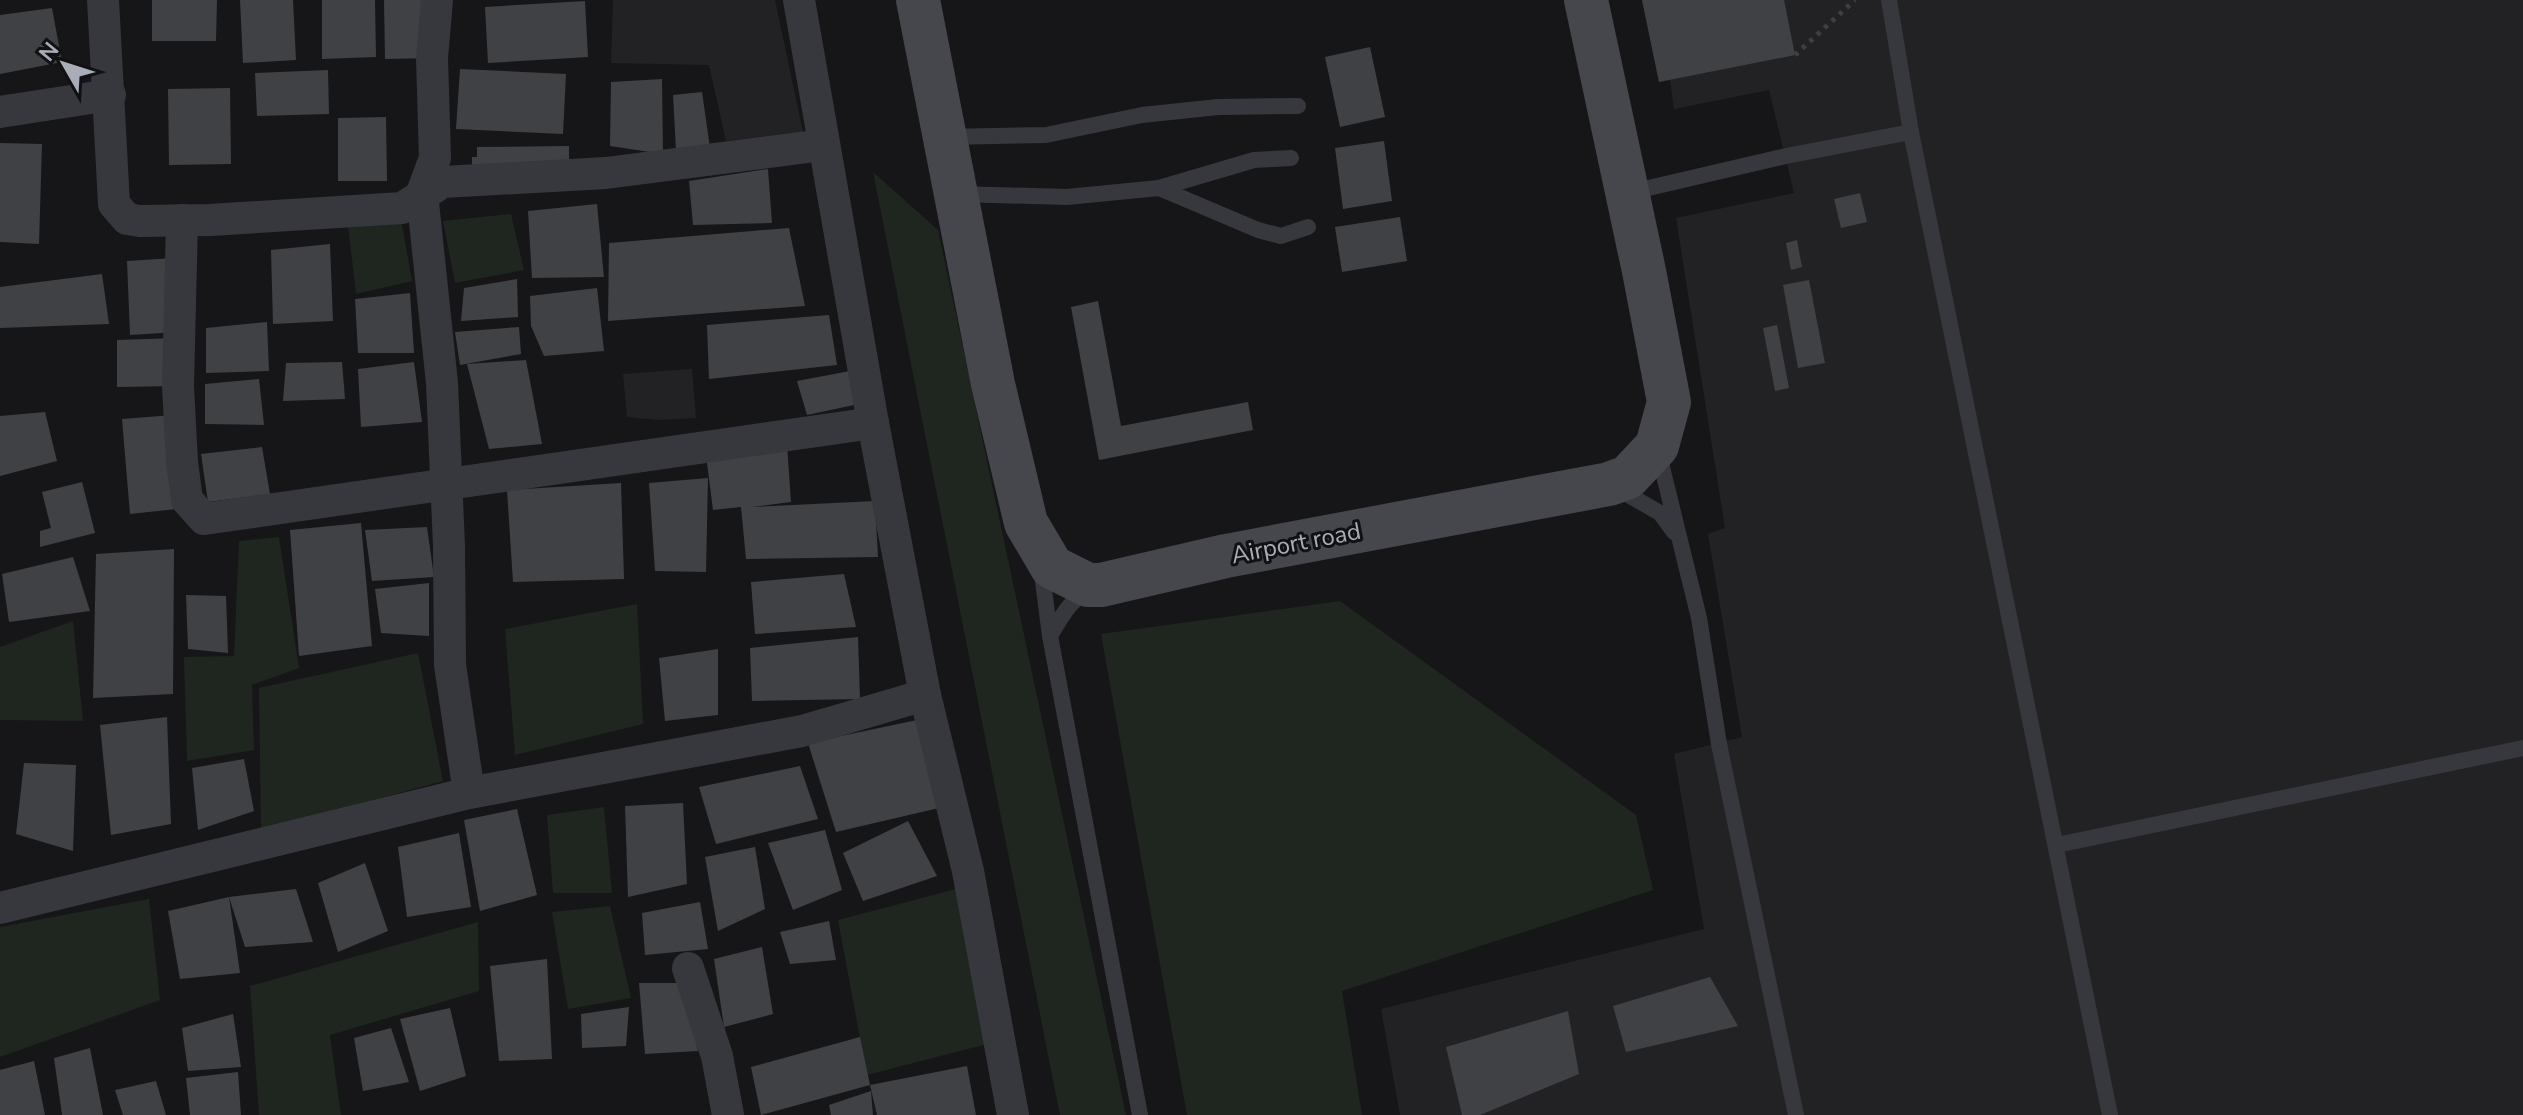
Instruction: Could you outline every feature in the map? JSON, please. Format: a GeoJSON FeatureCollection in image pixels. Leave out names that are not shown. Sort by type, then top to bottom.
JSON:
{"type":"FeatureCollection","features":[{"type":"Feature","properties":{"kind":"main road"},"geometry":{"type":"LineString","coordinates":[[918,0],[993,384],[1026,523],[1052,567],[1088,585],[1101,585]]}},
{"type":"Feature","properties":{"kind":"main road","name":"Airport road"},"geometry":{"type":"LineString","coordinates":[[1101,585],[1226,556],[1609,484],[1628,477],[1657,446],[1669,402],[1586,0]]}},
{"type":"Feature","properties":{"kind":"street"},"geometry":{"type":"LineString","coordinates":[[103,0],[114,204],[127,219],[182,220],[402,208],[443,182],[606,173],[823,145]]}},
{"type":"Feature","properties":{"kind":"street"},"geometry":{"type":"LineString","coordinates":[[437,0],[432,58],[435,158],[422,193],[442,383],[450,665],[469,793]]}},
{"type":"Feature","properties":{"kind":"street"},"geometry":{"type":"LineString","coordinates":[[799,0],[873,423],[925,695],[968,871],[1013,1115]]}},
{"type":"Feature","properties":{"kind":"street"},"geometry":{"type":"LineString","coordinates":[[0,112],[110,95]]}},
{"type":"Feature","properties":{"kind":"street"},"geometry":{"type":"LineString","coordinates":[[182,220],[178,386],[182,462],[187,500],[204,519],[873,423]]}},
{"type":"Feature","properties":{"kind":"street"},"geometry":{"type":"LineString","coordinates":[[0,908],[469,793],[802,731],[925,695]]}},
{"type":"Feature","properties":{"kind":"street"},"geometry":{"type":"LineString","coordinates":[[688,968],[717,1056],[728,1115]]}},
{"type":"Feature","properties":{"kind":"lane"},"geometry":{"type":"LineString","coordinates":[[1889,0],[1911,132],[2110,1115]]}},
{"type":"Feature","properties":{"kind":"lane"},"geometry":{"type":"LineString","coordinates":[[944,137],[1046,135],[1157,113],[1218,107],[1298,106]]}},
{"type":"Feature","properties":{"kind":"lane"},"geometry":{"type":"LineString","coordinates":[[1627,193],[1786,156],[1911,132]]}},
{"type":"Feature","properties":{"kind":"lane"},"geometry":{"type":"LineString","coordinates":[[956,194],[1067,197],[1159,188],[1254,160],[1291,158]]}},
{"type":"Feature","properties":{"kind":"lane"},"geometry":{"type":"LineString","coordinates":[[1159,188],[1258,230],[1281,236],[1308,227]]}},
{"type":"Feature","properties":{"kind":"lane"},"geometry":{"type":"LineString","coordinates":[[1657,446],[1699,618],[1719,744],[1796,1115]]}},
{"type":"Feature","properties":{"kind":"lane"},"geometry":{"type":"LineString","coordinates":[[1609,484],[1642,500],[1660,513],[1679,539],[1699,618]]}},
{"type":"Feature","properties":{"kind":"lane"},"geometry":{"type":"LineString","coordinates":[[1039,543],[1050,636],[1140,1115]]}},
{"type":"Feature","properties":{"kind":"lane"},"geometry":{"type":"LineString","coordinates":[[1050,636],[1075,600],[1101,585]]}},
{"type":"Feature","properties":{"kind":"lane"},"geometry":{"type":"LineString","coordinates":[[2057,845],[2523,748]]}},
{"type":"Feature","properties":{"kind":"path"},"geometry":{"type":"LineString","coordinates":[[1795,55],[1855,0]]}},
{"type":"Feature","properties":{"kind":"shaded area"},"geometry":{"type":"Polygon","coordinates":[[[613,0],[775,0],[803,132],[726,141],[709,65],[611,63],[613,0]]]}},
{"type":"Feature","properties":{"kind":"shaded area"},"geometry":{"type":"Polygon","coordinates":[[[1642,0],[2523,0],[2523,1115],[1400,1115],[1381,1009],[1704,929],[1674,754],[1742,737],[1708,534],[1725,528],[1676,218],[1794,193],[1769,90],[1674,109],[1670,80],[1659,82],[1642,0]]]}},
{"type":"Feature","properties":{"kind":"shaded area"},"geometry":{"type":"Polygon","coordinates":[[[873,172],[938,230],[1126,1115],[1060,1115],[873,172]]]}},
{"type":"Feature","properties":{"kind":"shaded area"},"geometry":{"type":"Polygon","coordinates":[[[400,214],[412,281],[356,294],[347,217],[400,214]]]}},
{"type":"Feature","properties":{"kind":"shaded area"},"geometry":{"type":"Polygon","coordinates":[[[511,214],[524,270],[455,283],[443,221],[511,214]]]}},
{"type":"Feature","properties":{"kind":"shaded area"},"geometry":{"type":"Polygon","coordinates":[[[692,369],[696,418],[659,420],[627,417],[623,374],[692,369]]]}},
{"type":"Feature","properties":{"kind":"shaded area"},"geometry":{"type":"Polygon","coordinates":[[[279,537],[299,668],[252,685],[254,750],[187,761],[184,657],[234,656],[239,541],[279,537]]]}},
{"type":"Feature","properties":{"kind":"shaded area"},"geometry":{"type":"Polygon","coordinates":[[[1340,601],[1636,815],[1653,890],[1342,991],[1362,1115],[1187,1115],[1101,634],[1340,601]]]}},
{"type":"Feature","properties":{"kind":"shaded area"},"geometry":{"type":"Polygon","coordinates":[[[637,604],[643,724],[515,755],[505,629],[637,604]]]}},
{"type":"Feature","properties":{"kind":"shaded area"},"geometry":{"type":"Polygon","coordinates":[[[73,621],[83,721],[0,720],[0,647],[73,621]]]}},
{"type":"Feature","properties":{"kind":"shaded area"},"geometry":{"type":"Polygon","coordinates":[[[418,653],[443,781],[261,831],[259,688],[418,653]]]}},
{"type":"Feature","properties":{"kind":"shaded area"},"geometry":{"type":"Polygon","coordinates":[[[604,807],[612,893],[553,893],[547,815],[604,807]]]}},
{"type":"Feature","properties":{"kind":"shaded area"},"geometry":{"type":"Polygon","coordinates":[[[960,888],[987,1044],[867,1075],[838,920],[960,888]]]}},
{"type":"Feature","properties":{"kind":"shaded area"},"geometry":{"type":"Polygon","coordinates":[[[149,899],[160,1000],[0,1057],[0,927],[149,899]]]}},
{"type":"Feature","properties":{"kind":"shaded area"},"geometry":{"type":"Polygon","coordinates":[[[610,906],[631,998],[568,1009],[552,912],[610,906]]]}},
{"type":"Feature","properties":{"kind":"shaded area"},"geometry":{"type":"Polygon","coordinates":[[[478,922],[479,991],[330,1035],[341,1115],[259,1115],[250,986],[478,922]]]}},
{"type":"Feature","properties":{"kind":"building"},"geometry":{"type":"Polygon","coordinates":[[[152,0],[217,0],[216,41],[152,41],[152,0]]]}},
{"type":"Feature","properties":{"kind":"building"},"geometry":{"type":"Polygon","coordinates":[[[240,0],[293,0],[296,60],[243,63],[240,0]]]}},
{"type":"Feature","properties":{"kind":"building"},"geometry":{"type":"Polygon","coordinates":[[[322,0],[375,0],[376,57],[322,59],[322,0]]]}},
{"type":"Feature","properties":{"kind":"building"},"geometry":{"type":"Polygon","coordinates":[[[384,0],[432,0],[432,58],[385,59],[384,0]]]}},
{"type":"Feature","properties":{"kind":"building"},"geometry":{"type":"Polygon","coordinates":[[[1642,0],[1784,0],[1795,55],[1659,82],[1642,0]]]}},
{"type":"Feature","properties":{"kind":"building"},"geometry":{"type":"Polygon","coordinates":[[[585,1],[588,57],[488,63],[485,7],[585,1]]]}},
{"type":"Feature","properties":{"kind":"building"},"geometry":{"type":"Polygon","coordinates":[[[52,8],[62,62],[0,74],[0,15],[52,8]]]}},
{"type":"Feature","properties":{"kind":"building"},"geometry":{"type":"Polygon","coordinates":[[[1370,47],[1385,117],[1340,127],[1325,57],[1370,47]]]}},
{"type":"Feature","properties":{"kind":"building"},"geometry":{"type":"Polygon","coordinates":[[[460,69],[566,74],[563,134],[456,129],[460,69]]]}},
{"type":"Feature","properties":{"kind":"building"},"geometry":{"type":"Polygon","coordinates":[[[328,70],[329,114],[257,116],[255,73],[328,70]]]}},
{"type":"Feature","properties":{"kind":"building"},"geometry":{"type":"Polygon","coordinates":[[[662,79],[663,154],[610,146],[611,82],[662,79]]]}},
{"type":"Feature","properties":{"kind":"building"},"geometry":{"type":"Polygon","coordinates":[[[230,88],[231,164],[169,165],[168,89],[230,88]]]}},
{"type":"Feature","properties":{"kind":"building"},"geometry":{"type":"Polygon","coordinates":[[[702,92],[710,148],[676,150],[673,95],[702,92]]]}},
{"type":"Feature","properties":{"kind":"building"},"geometry":{"type":"Polygon","coordinates":[[[386,117],[387,181],[338,181],[338,118],[386,117]]]}},
{"type":"Feature","properties":{"kind":"building"},"geometry":{"type":"Polygon","coordinates":[[[1384,141],[1392,201],[1343,209],[1335,148],[1384,141]]]}},
{"type":"Feature","properties":{"kind":"building"},"geometry":{"type":"Polygon","coordinates":[[[0,143],[42,144],[39,244],[0,242],[0,143]]]}},
{"type":"Feature","properties":{"kind":"building"},"geometry":{"type":"Polygon","coordinates":[[[569,146],[569,173],[472,168],[472,157],[477,157],[477,147],[569,146]]]}},
{"type":"Feature","properties":{"kind":"building"},"geometry":{"type":"Polygon","coordinates":[[[768,169],[772,223],[693,225],[689,181],[768,169]]]}},
{"type":"Feature","properties":{"kind":"building"},"geometry":{"type":"Polygon","coordinates":[[[1860,193],[1867,222],[1841,228],[1834,199],[1860,193]]]}},
{"type":"Feature","properties":{"kind":"building"},"geometry":{"type":"Polygon","coordinates":[[[597,204],[604,277],[532,278],[528,211],[597,204]]]}},
{"type":"Feature","properties":{"kind":"building"},"geometry":{"type":"Polygon","coordinates":[[[1400,217],[1407,261],[1342,272],[1335,227],[1400,217]]]}},
{"type":"Feature","properties":{"kind":"building"},"geometry":{"type":"Polygon","coordinates":[[[789,228],[805,306],[608,321],[609,243],[789,228]]]}},
{"type":"Feature","properties":{"kind":"building"},"geometry":{"type":"Polygon","coordinates":[[[1797,240],[1802,267],[1791,270],[1786,243],[1797,240]]]}},
{"type":"Feature","properties":{"kind":"building"},"geometry":{"type":"Polygon","coordinates":[[[330,244],[333,321],[273,324],[271,250],[330,244]]]}},
{"type":"Feature","properties":{"kind":"building"},"geometry":{"type":"Polygon","coordinates":[[[174,258],[177,332],[130,335],[127,261],[174,258]]]}},
{"type":"Feature","properties":{"kind":"building"},"geometry":{"type":"Polygon","coordinates":[[[102,274],[109,324],[0,328],[0,287],[102,274]]]}},
{"type":"Feature","properties":{"kind":"building"},"geometry":{"type":"Polygon","coordinates":[[[517,279],[518,317],[461,321],[464,288],[517,279]]]}},
{"type":"Feature","properties":{"kind":"building"},"geometry":{"type":"Polygon","coordinates":[[[1809,280],[1825,363],[1798,368],[1783,285],[1809,280]]]}},
{"type":"Feature","properties":{"kind":"building"},"geometry":{"type":"Polygon","coordinates":[[[597,288],[604,351],[544,356],[531,326],[530,296],[597,288]]]}},
{"type":"Feature","properties":{"kind":"building"},"geometry":{"type":"Polygon","coordinates":[[[410,293],[414,353],[358,353],[355,299],[410,293]]]}},
{"type":"Feature","properties":{"kind":"building"},"geometry":{"type":"Polygon","coordinates":[[[1098,301],[1121,426],[1248,402],[1253,430],[1099,460],[1071,307],[1098,301]]]}},
{"type":"Feature","properties":{"kind":"building"},"geometry":{"type":"Polygon","coordinates":[[[829,315],[837,365],[709,379],[707,325],[829,315]]]}},
{"type":"Feature","properties":{"kind":"building"},"geometry":{"type":"Polygon","coordinates":[[[267,322],[269,371],[206,373],[206,328],[267,322]]]}},
{"type":"Feature","properties":{"kind":"building"},"geometry":{"type":"Polygon","coordinates":[[[1777,325],[1789,388],[1775,391],[1763,328],[1777,325]]]}},
{"type":"Feature","properties":{"kind":"building"},"geometry":{"type":"Polygon","coordinates":[[[519,327],[521,354],[460,365],[455,332],[519,327]]]}},
{"type":"Feature","properties":{"kind":"building"},"geometry":{"type":"Polygon","coordinates":[[[177,338],[178,386],[117,387],[117,340],[177,338]]]}},
{"type":"Feature","properties":{"kind":"building"},"geometry":{"type":"Polygon","coordinates":[[[526,360],[542,444],[489,449],[467,364],[526,360]]]}},
{"type":"Feature","properties":{"kind":"building"},"geometry":{"type":"Polygon","coordinates":[[[342,362],[345,399],[283,401],[286,363],[342,362]]]}},
{"type":"Feature","properties":{"kind":"building"},"geometry":{"type":"Polygon","coordinates":[[[414,362],[422,422],[361,427],[358,369],[414,362]]]}},
{"type":"Feature","properties":{"kind":"building"},"geometry":{"type":"Polygon","coordinates":[[[850,371],[854,405],[807,415],[797,381],[850,371]]]}},
{"type":"Feature","properties":{"kind":"building"},"geometry":{"type":"Polygon","coordinates":[[[259,379],[264,425],[205,424],[205,384],[259,379]]]}},
{"type":"Feature","properties":{"kind":"building"},"geometry":{"type":"Polygon","coordinates":[[[45,412],[57,461],[0,476],[0,416],[45,412]]]}},
{"type":"Feature","properties":{"kind":"building"},"geometry":{"type":"Polygon","coordinates":[[[173,415],[186,508],[130,514],[122,419],[173,415]]]}},
{"type":"Feature","properties":{"kind":"building"},"geometry":{"type":"Polygon","coordinates":[[[787,444],[791,502],[752,507],[875,501],[878,557],[746,559],[741,507],[713,510],[706,455],[787,444]]]}},
{"type":"Feature","properties":{"kind":"building"},"geometry":{"type":"Polygon","coordinates":[[[262,447],[270,494],[208,502],[201,454],[262,447]]]}},
{"type":"Feature","properties":{"kind":"building"},"geometry":{"type":"Polygon","coordinates":[[[708,478],[706,572],[655,571],[649,483],[708,478]]]}},
{"type":"Feature","properties":{"kind":"building"},"geometry":{"type":"Polygon","coordinates":[[[82,482],[95,533],[40,547],[40,531],[51,528],[42,492],[82,482]]]}},
{"type":"Feature","properties":{"kind":"building"},"geometry":{"type":"Polygon","coordinates":[[[621,483],[624,579],[513,582],[507,490],[621,483]]]}},
{"type":"Feature","properties":{"kind":"building"},"geometry":{"type":"Polygon","coordinates":[[[361,523],[372,646],[299,656],[290,530],[361,523]]]}},
{"type":"Feature","properties":{"kind":"building"},"geometry":{"type":"Polygon","coordinates":[[[427,527],[434,577],[372,581],[365,530],[427,527]]]}},
{"type":"Feature","properties":{"kind":"building"},"geometry":{"type":"Polygon","coordinates":[[[174,549],[173,694],[93,698],[96,554],[174,549]]]}},
{"type":"Feature","properties":{"kind":"building"},"geometry":{"type":"Polygon","coordinates":[[[73,557],[90,611],[9,622],[2,574],[73,557]]]}},
{"type":"Feature","properties":{"kind":"building"},"geometry":{"type":"Polygon","coordinates":[[[844,574],[856,627],[755,634],[751,582],[844,574]]]}},
{"type":"Feature","properties":{"kind":"building"},"geometry":{"type":"Polygon","coordinates":[[[429,583],[429,636],[381,633],[375,589],[429,583]]]}},
{"type":"Feature","properties":{"kind":"building"},"geometry":{"type":"Polygon","coordinates":[[[186,595],[226,596],[228,653],[188,649],[186,595]]]}},
{"type":"Feature","properties":{"kind":"building"},"geometry":{"type":"Polygon","coordinates":[[[858,637],[860,699],[752,701],[750,648],[858,637]]]}},
{"type":"Feature","properties":{"kind":"building"},"geometry":{"type":"Polygon","coordinates":[[[718,649],[718,715],[665,721],[659,658],[718,649]]]}},
{"type":"Feature","properties":{"kind":"building"},"geometry":{"type":"Polygon","coordinates":[[[167,717],[171,824],[111,835],[100,725],[167,717]]]}},
{"type":"Feature","properties":{"kind":"building"},"geometry":{"type":"Polygon","coordinates":[[[917,720],[939,808],[836,832],[808,743],[917,720]]]}},
{"type":"Feature","properties":{"kind":"building"},"geometry":{"type":"Polygon","coordinates":[[[244,759],[254,811],[198,830],[192,768],[244,759]]]}},
{"type":"Feature","properties":{"kind":"building"},"geometry":{"type":"Polygon","coordinates":[[[24,763],[76,765],[73,851],[16,834],[24,763]]]}},
{"type":"Feature","properties":{"kind":"building"},"geometry":{"type":"Polygon","coordinates":[[[800,766],[818,819],[716,844],[699,787],[800,766]]]}},
{"type":"Feature","properties":{"kind":"building"},"geometry":{"type":"Polygon","coordinates":[[[683,803],[687,884],[628,897],[625,806],[683,803]]]}},
{"type":"Feature","properties":{"kind":"building"},"geometry":{"type":"Polygon","coordinates":[[[517,809],[537,895],[480,911],[464,820],[517,809]]]}},
{"type":"Feature","properties":{"kind":"building"},"geometry":{"type":"Polygon","coordinates":[[[908,821],[937,876],[863,901],[843,853],[908,821]]]}},
{"type":"Feature","properties":{"kind":"building"},"geometry":{"type":"Polygon","coordinates":[[[825,830],[842,890],[793,910],[768,843],[825,830]]]}},
{"type":"Feature","properties":{"kind":"building"},"geometry":{"type":"Polygon","coordinates":[[[459,833],[471,907],[407,917],[398,847],[459,833]]]}},
{"type":"Feature","properties":{"kind":"building"},"geometry":{"type":"Polygon","coordinates":[[[755,847],[765,909],[718,931],[705,857],[755,847]]]}},
{"type":"Feature","properties":{"kind":"building"},"geometry":{"type":"Polygon","coordinates":[[[365,863],[388,931],[338,952],[318,883],[365,863]]]}},
{"type":"Feature","properties":{"kind":"building"},"geometry":{"type":"Polygon","coordinates":[[[296,889],[313,942],[245,947],[229,897],[296,889]]]}},
{"type":"Feature","properties":{"kind":"building"},"geometry":{"type":"Polygon","coordinates":[[[229,897],[240,973],[180,979],[168,911],[229,897]]]}},
{"type":"Feature","properties":{"kind":"building"},"geometry":{"type":"Polygon","coordinates":[[[700,902],[708,949],[645,955],[642,913],[700,902]]]}},
{"type":"Feature","properties":{"kind":"building"},"geometry":{"type":"Polygon","coordinates":[[[829,921],[836,960],[790,964],[780,932],[829,921]]]}},
{"type":"Feature","properties":{"kind":"building"},"geometry":{"type":"Polygon","coordinates":[[[762,947],[773,1014],[724,1027],[714,959],[762,947]]]}},
{"type":"Feature","properties":{"kind":"building"},"geometry":{"type":"Polygon","coordinates":[[[547,959],[552,1059],[499,1061],[490,966],[547,959]]]}},
{"type":"Feature","properties":{"kind":"building"},"geometry":{"type":"Polygon","coordinates":[[[1710,977],[1738,1026],[1626,1052],[1613,1006],[1710,977]]]}},
{"type":"Feature","properties":{"kind":"building"},"geometry":{"type":"Polygon","coordinates":[[[639,983],[684,983],[698,1051],[645,1054],[639,983]]]}},
{"type":"Feature","properties":{"kind":"building"},"geometry":{"type":"Polygon","coordinates":[[[629,1007],[626,1046],[582,1048],[581,1014],[629,1007]]]}},
{"type":"Feature","properties":{"kind":"building"},"geometry":{"type":"Polygon","coordinates":[[[450,1008],[466,1076],[420,1091],[400,1019],[450,1008]]]}},
{"type":"Feature","properties":{"kind":"building"},"geometry":{"type":"Polygon","coordinates":[[[1568,1011],[1579,1074],[1480,1115],[1462,1115],[1446,1047],[1568,1011]]]}},
{"type":"Feature","properties":{"kind":"building"},"geometry":{"type":"Polygon","coordinates":[[[233,1014],[241,1067],[188,1071],[182,1028],[233,1014]]]}},
{"type":"Feature","properties":{"kind":"building"},"geometry":{"type":"Polygon","coordinates":[[[391,1028],[409,1082],[363,1091],[354,1038],[391,1028]]]}},
{"type":"Feature","properties":{"kind":"building"},"geometry":{"type":"Polygon","coordinates":[[[860,1037],[870,1085],[761,1115],[751,1067],[860,1037]]]}},
{"type":"Feature","properties":{"kind":"building"},"geometry":{"type":"Polygon","coordinates":[[[90,1048],[103,1115],[62,1115],[54,1058],[90,1048]]]}},
{"type":"Feature","properties":{"kind":"building"},"geometry":{"type":"Polygon","coordinates":[[[34,1061],[45,1115],[0,1115],[0,1070],[34,1061]]]}},
{"type":"Feature","properties":{"kind":"building"},"geometry":{"type":"Polygon","coordinates":[[[967,1066],[976,1115],[877,1115],[870,1085],[967,1066]]]}},
{"type":"Feature","properties":{"kind":"building"},"geometry":{"type":"Polygon","coordinates":[[[238,1072],[241,1115],[190,1115],[186,1078],[238,1072]]]}},
{"type":"Feature","properties":{"kind":"building"},"geometry":{"type":"Polygon","coordinates":[[[156,1081],[166,1115],[123,1115],[115,1090],[156,1081]]]}},
{"type":"Feature","properties":{"kind":"building"},"geometry":{"type":"Polygon","coordinates":[[[871,1091],[873,1115],[831,1115],[829,1105],[871,1091]]]}}]}
